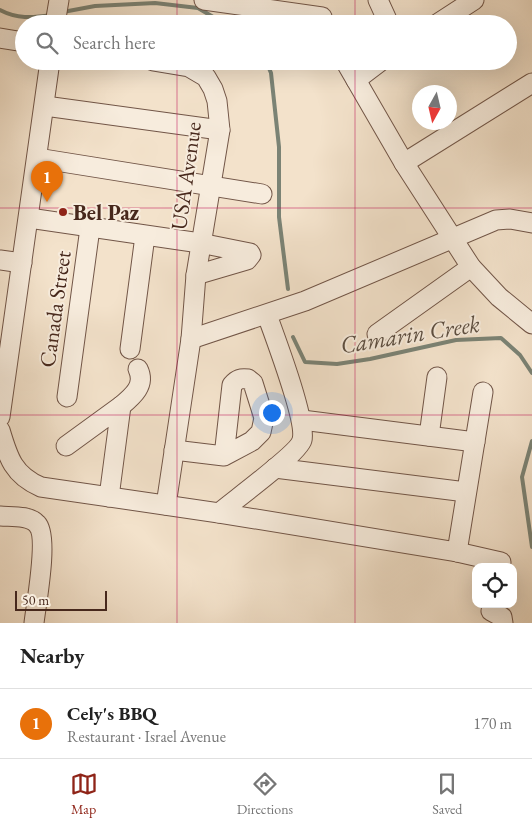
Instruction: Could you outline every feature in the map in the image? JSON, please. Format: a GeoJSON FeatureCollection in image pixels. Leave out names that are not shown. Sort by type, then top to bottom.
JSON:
{"type":"FeatureCollection","features":[{"type":"Feature","properties":{"kind":"street"},"geometry":{"type":"LineString","coordinates":[[204,0],[322,14]]}},
{"type":"Feature","properties":{"kind":"street"},"geometry":{"type":"LineString","coordinates":[[378,0],[385,15]]}},
{"type":"Feature","properties":{"kind":"street"},"geometry":{"type":"LineString","coordinates":[[443,13],[474,0]]}},
{"type":"Feature","properties":{"kind":"street"},"geometry":{"type":"LineString","coordinates":[[57,15],[59,1]]}},
{"type":"Feature","properties":{"kind":"street"},"geometry":{"type":"LineString","coordinates":[[0,38],[15,40]]}},
{"type":"Feature","properties":{"kind":"street"},"geometry":{"type":"LineString","coordinates":[[0,417],[49,70]]}},
{"type":"Feature","properties":{"kind":"street","name":"USA Avenue"},"geometry":{"type":"LineString","coordinates":[[166,505],[191,339],[200,244],[212,186],[220,130],[213,89],[206,77],[194,70]]}},
{"type":"Feature","properties":{"kind":"street"},"geometry":{"type":"LineString","coordinates":[[350,70],[404,163],[471,266],[499,297],[532,324]]}},
{"type":"Feature","properties":{"kind":"street"},"geometry":{"type":"LineString","coordinates":[[356,80],[369,70]]}},
{"type":"Feature","properties":{"kind":"street"},"geometry":{"type":"LineString","coordinates":[[404,163],[532,83]]}},
{"type":"Feature","properties":{"kind":"street"},"geometry":{"type":"LineString","coordinates":[[45,106],[220,130]]}},
{"type":"Feature","properties":{"kind":"street"},"geometry":{"type":"LineString","coordinates":[[37,158],[262,194]]}},
{"type":"Feature","properties":{"kind":"street"},"geometry":{"type":"LineString","coordinates":[[29,218],[200,244],[250,253],[251,255],[247,260],[196,276]]}},
{"type":"Feature","properties":{"kind":"street"},"geometry":{"type":"LineString","coordinates":[[191,339],[305,301],[496,220],[510,219],[532,222]]}},
{"type":"Feature","properties":{"kind":"street","name":"Canada Street"},"geometry":{"type":"LineString","coordinates":[[67,397],[90,228]]}},
{"type":"Feature","properties":{"kind":"street"},"geometry":{"type":"LineString","coordinates":[[130,349],[145,236]]}},
{"type":"Feature","properties":{"kind":"street"},"geometry":{"type":"LineString","coordinates":[[0,260],[22,263]]}},
{"type":"Feature","properties":{"kind":"street"},"geometry":{"type":"LineString","coordinates":[[377,334],[471,266]]}},
{"type":"Feature","properties":{"kind":"street"},"geometry":{"type":"LineString","coordinates":[[219,513],[299,447],[302,440],[302,420],[272,313]]}},
{"type":"Feature","properties":{"kind":"street"},"geometry":{"type":"LineString","coordinates":[[66,446],[121,406],[134,394],[140,386],[141,379],[138,368]]}},
{"type":"Feature","properties":{"kind":"street"},"geometry":{"type":"LineString","coordinates":[[429,436],[437,377]]}},
{"type":"Feature","properties":{"kind":"street"},"geometry":{"type":"LineString","coordinates":[[457,552],[483,392]]}},
{"type":"Feature","properties":{"kind":"street"},"geometry":{"type":"LineString","coordinates":[[109,497],[121,406]]}},
{"type":"Feature","properties":{"kind":"street"},"geometry":{"type":"LineString","coordinates":[[302,420],[475,442]]}},
{"type":"Feature","properties":{"kind":"street"},"geometry":{"type":"LineString","coordinates":[[0,430],[8,457],[17,471],[28,482],[42,487],[219,513],[457,552],[500,562]]}},
{"type":"Feature","properties":{"kind":"street"},"geometry":{"type":"LineString","coordinates":[[174,450],[224,456]]}},
{"type":"Feature","properties":{"kind":"street"},"geometry":{"type":"LineString","coordinates":[[275,468],[466,492]]}},
{"type":"Feature","properties":{"kind":"street"},"geometry":{"type":"LineString","coordinates":[[0,516],[27,518],[37,523],[42,532],[42,556],[34,623]]}},
{"type":"Feature","properties":{"kind":"waterway","name":"Camarin Creek"},"geometry":{"type":"LineString","coordinates":[[63,12],[95,6],[155,3],[198,8],[210,15]]}},
{"type":"Feature","properties":{"kind":"waterway","name":"Camarin Creek"},"geometry":{"type":"LineString","coordinates":[[0,10],[15,15]]}},
{"type":"Feature","properties":{"kind":"waterway","name":"Camarin Creek"},"geometry":{"type":"LineString","coordinates":[[270,70],[279,147],[279,217],[288,289]]}},
{"type":"Feature","properties":{"kind":"waterway","name":"Camarin Creek"},"geometry":{"type":"LineString","coordinates":[[293,337],[305,362],[337,364],[370,359],[456,340],[501,338],[520,355],[532,373]]}},
{"type":"Feature","properties":{"kind":"waterway","name":"Camarin Creek"},"geometry":{"type":"LineString","coordinates":[[532,441],[522,477],[532,547]]}},
{"type":"Feature","properties":{"kind":"place","name":"Cely's BBQ"},"geometry":{"type":"Point","coordinates":[47,202]}},
{"type":"Feature","properties":{"kind":"place","name":"Bel Paz"},"geometry":{"type":"Point","coordinates":[63,212]}}]}
